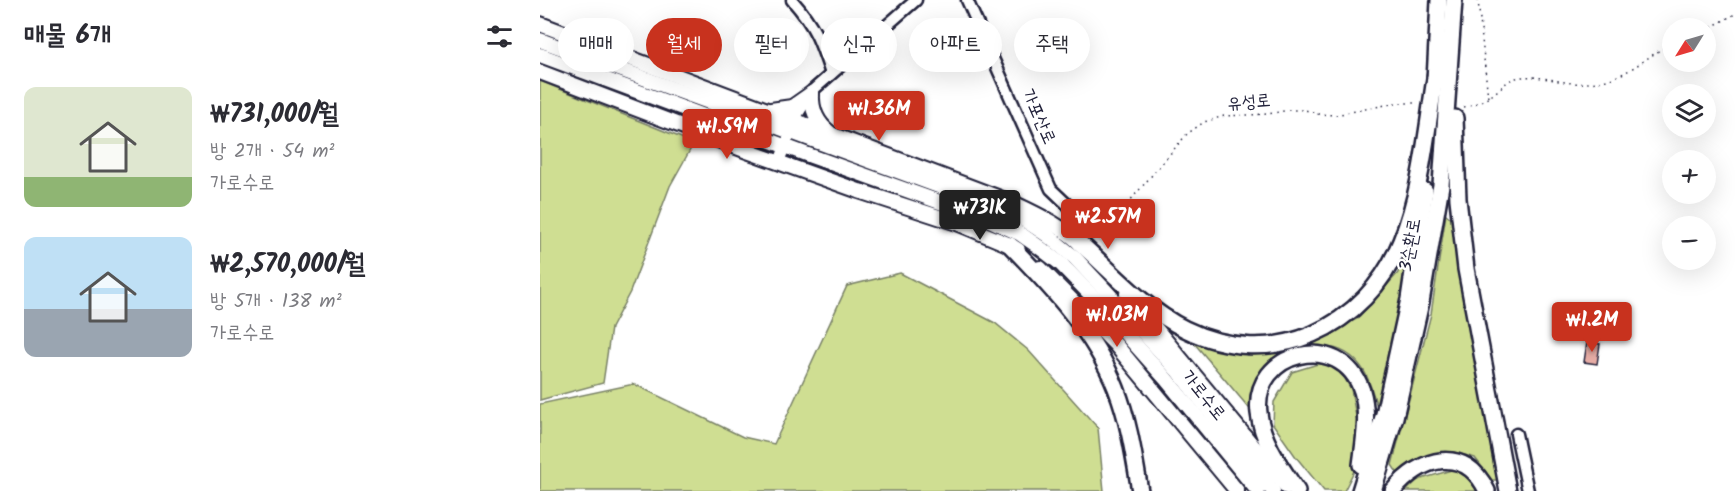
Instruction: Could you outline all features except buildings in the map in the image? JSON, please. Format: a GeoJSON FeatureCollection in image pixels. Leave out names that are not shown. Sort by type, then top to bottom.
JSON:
{"type":"FeatureCollection","features":[{"type":"Feature","properties":{"kind":"highway","name":"3순환로"},"geometry":{"type":"LineString","coordinates":[[1359,491],[1384,414],[1409,299],[1427,181],[1439,0]]}},
{"type":"Feature","properties":{"kind":"highway","name":"3순환로"},"geometry":{"type":"LineString","coordinates":[[1373,491],[1395,417],[1423,291],[1441,185],[1454,0]]}},
{"type":"Feature","properties":{"kind":"highway"},"geometry":{"type":"LineString","coordinates":[[1452,35],[1462,248],[1508,491]]}},
{"type":"Feature","properties":{"kind":"highway"},"geometry":{"type":"LineString","coordinates":[[1080,243],[1158,312],[1186,329],[1205,337],[1228,345],[1257,347],[1294,341],[1319,331],[1360,303],[1395,256],[1412,208],[1436,72]]}},
{"type":"Feature","properties":{"kind":"highway"},"geometry":{"type":"LineString","coordinates":[[1010,245],[1065,305],[1108,370],[1130,434],[1140,491]]}},
{"type":"Feature","properties":{"kind":"highway"},"geometry":{"type":"LineString","coordinates":[[1297,491],[1267,441],[1260,418],[1259,404],[1263,386],[1275,369],[1288,359],[1313,353],[1327,356],[1344,366],[1355,378],[1362,393],[1365,423],[1359,491]]}},
{"type":"Feature","properties":{"kind":"highway"},"geometry":{"type":"LineString","coordinates":[[1393,491],[1414,470],[1444,460],[1458,462],[1471,468],[1487,491]]}},
{"type":"Feature","properties":{"kind":"main road","name":"가로수로"},"geometry":{"type":"LineString","coordinates":[[540,24],[767,110],[792,127],[832,135],[1013,203],[1057,226],[1080,243],[1134,302],[1291,491]]}},
{"type":"Feature","properties":{"kind":"main road","name":"가로수로"},"geometry":{"type":"LineString","coordinates":[[540,40],[792,127],[1026,221],[1074,257],[1177,370],[1273,491]]}},
{"type":"Feature","properties":{"kind":"main road","name":"가로수로"},"geometry":{"type":"LineString","coordinates":[[540,55],[968,212],[1019,234],[1061,264],[1094,298],[1166,379],[1258,491]]}},
{"type":"Feature","properties":{"kind":"main road","name":"가로수로"},"geometry":{"type":"LineString","coordinates":[[540,72],[779,162],[1010,245],[1034,262],[1058,284],[1115,344],[1237,491]]}},
{"type":"Feature","properties":{"kind":"main road"},"geometry":{"type":"LineString","coordinates":[[767,110],[792,107],[812,93]]}},
{"type":"Feature","properties":{"kind":"main road"},"geometry":{"type":"LineString","coordinates":[[812,93],[817,118],[832,135]]}},
{"type":"Feature","properties":{"kind":"main road","name":"가로수로"},"geometry":{"type":"LineString","coordinates":[[832,135],[911,176]]}},
{"type":"Feature","properties":{"kind":"main road"},"geometry":{"type":"LineString","coordinates":[[926,213],[968,212],[1010,245]]}},
{"type":"Feature","properties":{"kind":"street"},"geometry":{"type":"LineString","coordinates":[[792,0],[811,21],[831,74]]}},
{"type":"Feature","properties":{"kind":"street"},"geometry":{"type":"LineString","coordinates":[[779,162],[792,127],[812,93],[916,0]]}},
{"type":"Feature","properties":{"kind":"street","name":"가포산로"},"geometry":{"type":"LineString","coordinates":[[967,0],[1051,189],[1072,209]]}},
{"type":"Feature","properties":{"kind":"street"},"geometry":{"type":"LineString","coordinates":[[1516,434],[1528,491]]}},
{"type":"Feature","properties":{"kind":"path"},"geometry":{"type":"LineString","coordinates":[[1478,0],[1488,98]]}},
{"type":"Feature","properties":{"kind":"path"},"geometry":{"type":"LineString","coordinates":[[1716,24],[1735,14]]}},
{"type":"Feature","properties":{"kind":"path"},"geometry":{"type":"LineString","coordinates":[[1464,107],[1488,98],[1505,82],[1522,77],[1571,83],[1603,82],[1628,71],[1662,49]]}},
{"type":"Feature","properties":{"kind":"path","name":"유성로"},"geometry":{"type":"LineString","coordinates":[[1072,209],[1100,236],[1187,134],[1204,122],[1224,116],[1268,114],[1289,110],[1335,115],[1396,103],[1416,103]]}},
{"type":"Feature","properties":{"kind":"green space"},"geometry":{"type":"Polygon","coordinates":[[[540,81],[694,143],[670,186],[630,292],[611,328],[603,383],[540,400],[540,81]]]}},
{"type":"Feature","properties":{"kind":"green space"},"geometry":{"type":"Polygon","coordinates":[[[1446,214],[1454,221],[1500,480],[1492,480],[1475,458],[1454,452],[1414,461],[1398,474],[1392,465],[1431,314],[1446,214]]]}},
{"type":"Feature","properties":{"kind":"green space"},"geometry":{"type":"Polygon","coordinates":[[[1403,250],[1409,256],[1403,301],[1377,406],[1366,375],[1355,359],[1333,348],[1322,347],[1298,352],[1273,363],[1255,409],[1249,408],[1194,343],[1248,355],[1277,352],[1305,343],[1357,319],[1398,273],[1403,250]]]}},
{"type":"Feature","properties":{"kind":"green space"},"geometry":{"type":"Polygon","coordinates":[[[900,273],[995,323],[1028,350],[1098,428],[1104,491],[540,491],[540,404],[634,384],[743,437],[774,444],[847,286],[900,273]]]}},
{"type":"Feature","properties":{"kind":"green space"},"geometry":{"type":"Polygon","coordinates":[[[1324,362],[1341,372],[1351,389],[1358,427],[1354,471],[1344,491],[1324,491],[1273,424],[1274,402],[1292,372],[1324,362]]]}},
{"type":"Feature","properties":{"kind":"green space"},"geometry":{"type":"Polygon","coordinates":[[[1458,468],[1479,491],[1406,491],[1418,480],[1458,468]]]}}]}
